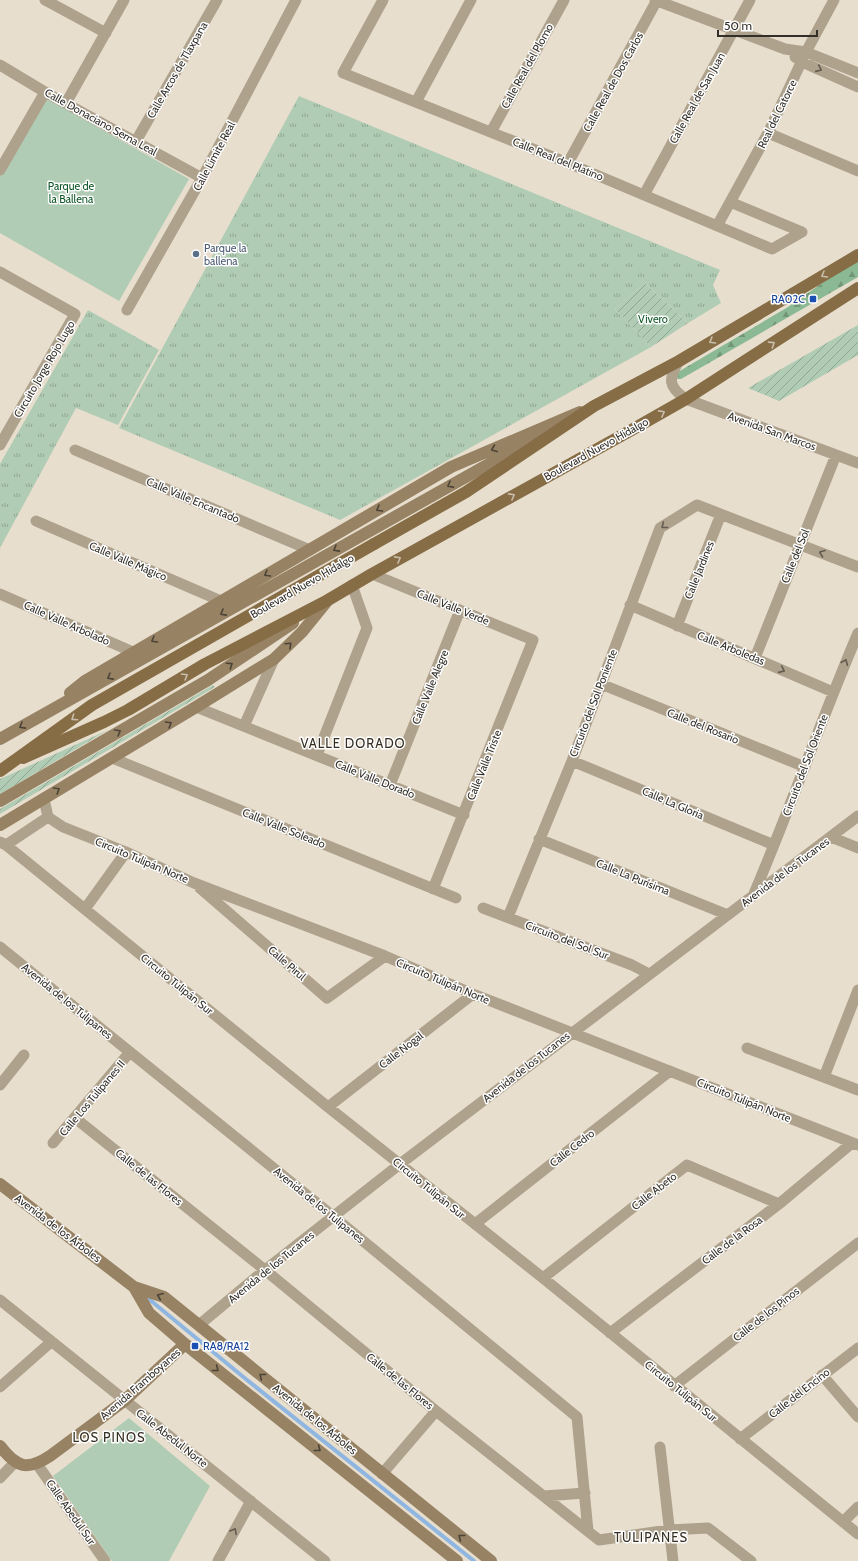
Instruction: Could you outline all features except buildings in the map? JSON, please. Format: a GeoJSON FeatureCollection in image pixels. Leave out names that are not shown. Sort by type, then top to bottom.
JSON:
{"type":"FeatureCollection","features":[{"type":"Feature","properties":{"kind":"main road","name":"Boulevard Nuevo Hidalgo"},"geometry":{"type":"LineString","coordinates":[[0,739],[450,485],[679,361],[858,255]]}},
{"type":"Feature","properties":{"kind":"main road","name":"Boulevard Nuevo Hidalgo"},"geometry":{"type":"LineString","coordinates":[[0,801],[208,680],[352,585],[686,399],[858,288]]}},
{"type":"Feature","properties":{"kind":"main road","name":"Boulevard Nuevo Hidalgo"},"geometry":{"type":"LineString","coordinates":[[0,769],[92,705],[466,492],[594,406]]}},
{"type":"Feature","properties":{"kind":"main road","name":"Boulevard Nuevo Hidalgo"},"geometry":{"type":"LineString","coordinates":[[44,714],[85,681],[451,467],[594,406]]}},
{"type":"Feature","properties":{"kind":"main road","name":"Boulevard Nuevo Hidalgo"},"geometry":{"type":"LineString","coordinates":[[0,769],[104,722],[205,664],[328,600]]}},
{"type":"Feature","properties":{"kind":"main road"},"geometry":{"type":"LineString","coordinates":[[0,825],[274,659],[302,632],[328,600]]}},
{"type":"Feature","properties":{"kind":"main road","name":"Avenida de los Árboles"},"geometry":{"type":"LineString","coordinates":[[0,1184],[134,1287],[164,1297],[491,1561]]}},
{"type":"Feature","properties":{"kind":"main road","name":"Avenida de los Árboles"},"geometry":{"type":"LineString","coordinates":[[134,1287],[149,1312],[185,1344],[349,1473],[457,1561]]}},
{"type":"Feature","properties":{"kind":"main road","name":"Avenida Framboyanes"},"geometry":{"type":"LineString","coordinates":[[37,1464],[124,1401],[185,1344]]}},
{"type":"Feature","properties":{"kind":"main road"},"geometry":{"type":"LineString","coordinates":[[0,1446],[16,1461],[26,1467],[37,1464]]}},
{"type":"Feature","properties":{"kind":"street"},"geometry":{"type":"LineString","coordinates":[[45,0],[106,33]]}},
{"type":"Feature","properties":{"kind":"street"},"geometry":{"type":"LineString","coordinates":[[66,103],[124,0]]}},
{"type":"Feature","properties":{"kind":"street","name":"Calle Arcos de Tlaxpana"},"geometry":{"type":"LineString","coordinates":[[136,141],[217,0]]}},
{"type":"Feature","properties":{"kind":"street","name":"Calle Límite Real"},"geometry":{"type":"LineString","coordinates":[[127,310],[202,178],[296,0]]}},
{"type":"Feature","properties":{"kind":"street","name":"Calle Real del Platino"},"geometry":{"type":"LineString","coordinates":[[383,0],[342,73],[568,163],[772,249],[802,232],[730,202]]}},
{"type":"Feature","properties":{"kind":"street"},"geometry":{"type":"LineString","coordinates":[[416,102],[471,0]]}},
{"type":"Feature","properties":{"kind":"street","name":"Calle Real del Plomo"},"geometry":{"type":"LineString","coordinates":[[491,132],[564,0]]}},
{"type":"Feature","properties":{"kind":"street"},"geometry":{"type":"LineString","coordinates":[[656,0],[804,57],[858,87]]}},
{"type":"Feature","properties":{"kind":"street","name":"Calle Real de Dos Carlos"},"geometry":{"type":"LineString","coordinates":[[568,163],[656,0]]}},
{"type":"Feature","properties":{"kind":"street","name":"Calle Real de San Juan"},"geometry":{"type":"LineString","coordinates":[[644,196],[750,0]]}},
{"type":"Feature","properties":{"kind":"street","name":"Real del Catorce"},"geometry":{"type":"LineString","coordinates":[[716,226],[768,133],[804,57],[834,0]]}},
{"type":"Feature","properties":{"kind":"street"},"geometry":{"type":"LineString","coordinates":[[804,57],[858,73]]}},
{"type":"Feature","properties":{"kind":"street","name":"Calle Donaciano Serna Leal"},"geometry":{"type":"LineString","coordinates":[[0,64],[45,92],[202,178]]}},
{"type":"Feature","properties":{"kind":"street"},"geometry":{"type":"LineString","coordinates":[[0,170],[45,92]]}},
{"type":"Feature","properties":{"kind":"street"},"geometry":{"type":"LineString","coordinates":[[768,133],[858,171]]}},
{"type":"Feature","properties":{"kind":"street","name":"Circuito Jorge Rojo Lugo"},"geometry":{"type":"LineString","coordinates":[[0,272],[75,314],[0,445]]}},
{"type":"Feature","properties":{"kind":"street"},"geometry":{"type":"LineString","coordinates":[[679,361],[672,374],[672,386],[678,394],[686,399]]}},
{"type":"Feature","properties":{"kind":"street","name":"Avenida San Marcos"},"geometry":{"type":"LineString","coordinates":[[686,399],[858,463]]}},
{"type":"Feature","properties":{"kind":"street","name":"Calle Valle Encantado"},"geometry":{"type":"LineString","coordinates":[[75,450],[310,550]]}},
{"type":"Feature","properties":{"kind":"street","name":"Calle del Sol"},"geometry":{"type":"LineString","coordinates":[[755,658],[836,455]]}},
{"type":"Feature","properties":{"kind":"street","name":"Circuito del Sol Poniente"},"geometry":{"type":"LineString","coordinates":[[508,917],[538,839],[572,761],[660,528],[697,505],[721,514]]}},
{"type":"Feature","properties":{"kind":"street"},"geometry":{"type":"LineString","coordinates":[[721,514],[858,567]]}},
{"type":"Feature","properties":{"kind":"street","name":"Calle Jardines"},"geometry":{"type":"LineString","coordinates":[[677,626],[721,514]]}},
{"type":"Feature","properties":{"kind":"street","name":"Calle Valle Mágico"},"geometry":{"type":"LineString","coordinates":[[36,521],[221,601]]}},
{"type":"Feature","properties":{"kind":"street","name":"Calle Valle Verde"},"geometry":{"type":"LineString","coordinates":[[372,574],[534,640]]}},
{"type":"Feature","properties":{"kind":"street"},"geometry":{"type":"LineString","coordinates":[[317,755],[367,628],[352,585]]}},
{"type":"Feature","properties":{"kind":"street","name":"Calle Valle Arbolado"},"geometry":{"type":"LineString","coordinates":[[0,594],[133,652]]}},
{"type":"Feature","properties":{"kind":"street","name":"Calle Arboledas"},"geometry":{"type":"LineString","coordinates":[[630,605],[833,692]]}},
{"type":"Feature","properties":{"kind":"street","name":"Calle Valle Alegre"},"geometry":{"type":"LineString","coordinates":[[390,785],[460,610]]}},
{"type":"Feature","properties":{"kind":"street","name":"Circuito del Sol Oriente"},"geometry":{"type":"LineString","coordinates":[[752,897],[805,768],[833,692],[858,633]]}},
{"type":"Feature","properties":{"kind":"street","name":"Calle Valle Triste"},"geometry":{"type":"LineString","coordinates":[[433,890],[534,640]]}},
{"type":"Feature","properties":{"kind":"street"},"geometry":{"type":"LineString","coordinates":[[244,726],[274,659]]}},
{"type":"Feature","properties":{"kind":"street","name":"Calle del Rosario"},"geometry":{"type":"LineString","coordinates":[[601,684],[805,768]]}},
{"type":"Feature","properties":{"kind":"street","name":"Calle Valle Dorado"},"geometry":{"type":"LineString","coordinates":[[196,707],[464,815]]}},
{"type":"Feature","properties":{"kind":"street","name":"Calle Valle Soleado"},"geometry":{"type":"LineString","coordinates":[[112,758],[433,890],[456,898]]}},
{"type":"Feature","properties":{"kind":"street","name":"Calle La Gloria"},"geometry":{"type":"LineString","coordinates":[[572,761],[774,845]]}},
{"type":"Feature","properties":{"kind":"street"},"geometry":{"type":"LineString","coordinates":[[3,844],[48,817],[44,799]]}},
{"type":"Feature","properties":{"kind":"street","name":"Avenida de los Tucanes"},"geometry":{"type":"LineString","coordinates":[[199,1325],[265,1270],[400,1164],[858,816]]}},
{"type":"Feature","properties":{"kind":"street","name":"Circuito Tulipán Norte"},"geometry":{"type":"LineString","coordinates":[[48,817],[63,827],[126,852],[194,883],[385,956],[473,994],[855,1144]]}},
{"type":"Feature","properties":{"kind":"street"},"geometry":{"type":"LineString","coordinates":[[831,837],[858,848]]}},
{"type":"Feature","properties":{"kind":"street","name":"Calle La Purísima"},"geometry":{"type":"LineString","coordinates":[[538,839],[728,915]]}},
{"type":"Feature","properties":{"kind":"street","name":"Circuito Tulipán Sur"},"geometry":{"type":"LineString","coordinates":[[3,844],[328,1107],[543,1278],[858,1534]]}},
{"type":"Feature","properties":{"kind":"street"},"geometry":{"type":"LineString","coordinates":[[85,909],[126,852]]}},
{"type":"Feature","properties":{"kind":"street","name":"Calle Pirul"},"geometry":{"type":"LineString","coordinates":[[194,883],[327,998],[385,956]]}},
{"type":"Feature","properties":{"kind":"street","name":"Circuito del Sol Sur"},"geometry":{"type":"LineString","coordinates":[[483,908],[632,965],[649,974]]}},
{"type":"Feature","properties":{"kind":"street","name":"Avenida de los Tulipanes"},"geometry":{"type":"LineString","coordinates":[[0,947],[334,1217],[577,1417],[588,1531]]}},
{"type":"Feature","properties":{"kind":"street"},"geometry":{"type":"LineString","coordinates":[[824,1077],[858,990]]}},
{"type":"Feature","properties":{"kind":"street","name":"Calle Nogal"},"geometry":{"type":"LineString","coordinates":[[328,1107],[473,994]]}},
{"type":"Feature","properties":{"kind":"street"},"geometry":{"type":"LineString","coordinates":[[747,1048],[858,1090]]}},
{"type":"Feature","properties":{"kind":"street","name":"Calle Los Tulipanes II"},"geometry":{"type":"LineString","coordinates":[[53,1144],[130,1052]]}},
{"type":"Feature","properties":{"kind":"street"},"geometry":{"type":"LineString","coordinates":[[0,1085],[24,1055]]}},
{"type":"Feature","properties":{"kind":"street","name":"Calle Cedro"},"geometry":{"type":"LineString","coordinates":[[475,1224],[670,1071]]}},
{"type":"Feature","properties":{"kind":"street","name":"Calle de las Flores"},"geometry":{"type":"LineString","coordinates":[[75,1118],[265,1270],[436,1411],[599,1540],[669,1530],[708,1528],[751,1561]]}},
{"type":"Feature","properties":{"kind":"street","name":"Calle de la Rosa"},"geometry":{"type":"LineString","coordinates":[[610,1333],[855,1144]]}},
{"type":"Feature","properties":{"kind":"street","name":"Calle Abeto"},"geometry":{"type":"LineString","coordinates":[[543,1278],[687,1166],[779,1204]]}},
{"type":"Feature","properties":{"kind":"street","name":"Calle de los Pinos"},"geometry":{"type":"LineString","coordinates":[[674,1386],[858,1243]]}},
{"type":"Feature","properties":{"kind":"street","name":"Calle Abedul Norte"},"geometry":{"type":"LineString","coordinates":[[0,1300],[124,1401],[251,1501],[310,1556],[325,1561]]}},
{"type":"Feature","properties":{"kind":"street"},"geometry":{"type":"LineString","coordinates":[[0,1386],[51,1342]]}},
{"type":"Feature","properties":{"kind":"street","name":"Calle del Encino"},"geometry":{"type":"LineString","coordinates":[[740,1439],[858,1348]]}},
{"type":"Feature","properties":{"kind":"street"},"geometry":{"type":"LineString","coordinates":[[822,1375],[858,1417]]}},
{"type":"Feature","properties":{"kind":"street"},"geometry":{"type":"LineString","coordinates":[[382,1474],[436,1411]]}},
{"type":"Feature","properties":{"kind":"street"},"geometry":{"type":"LineString","coordinates":[[660,1447],[673,1561]]}},
{"type":"Feature","properties":{"kind":"street"},"geometry":{"type":"LineString","coordinates":[[0,1478],[16,1461]]}},
{"type":"Feature","properties":{"kind":"street","name":"Calle Abedul Sur"},"geometry":{"type":"LineString","coordinates":[[37,1464],[105,1561]]}},
{"type":"Feature","properties":{"kind":"street"},"geometry":{"type":"LineString","coordinates":[[544,1496],[585,1493]]}},
{"type":"Feature","properties":{"kind":"street"},"geometry":{"type":"LineString","coordinates":[[218,1561],[251,1501]]}},
{"type":"Feature","properties":{"kind":"street"},"geometry":{"type":"LineString","coordinates":[[843,1522],[858,1507]]}},
{"type":"Feature","properties":{"kind":"green space","name":"Parque de la Ballena"},"geometry":{"type":"Polygon","coordinates":[[[43,96],[189,179],[119,301],[0,233],[0,172],[43,96]]]}},
{"type":"Feature","properties":{"kind":"green space"},"geometry":{"type":"Polygon","coordinates":[[[299,96],[720,270],[713,285],[721,303],[688,323],[645,283],[615,309],[651,347],[340,520],[119,428],[299,96]]]}},
{"type":"Feature","properties":{"kind":"green space"},"geometry":{"type":"Polygon","coordinates":[[[858,260],[858,277],[681,379],[677,379],[678,372],[788,307],[842,269],[858,260]]]}},
{"type":"Feature","properties":{"kind":"green space","name":"Vivero"},"geometry":{"type":"Polygon","coordinates":[[[645,283],[688,323],[651,347],[615,309],[645,283]]]}},
{"type":"Feature","properties":{"kind":"green space"},"geometry":{"type":"Polygon","coordinates":[[[88,310],[159,350],[118,425],[76,408],[0,548],[0,464],[88,310]]]}},
{"type":"Feature","properties":{"kind":"green space"},"geometry":{"type":"Polygon","coordinates":[[[858,325],[858,355],[779,401],[748,388],[858,325]]]}},
{"type":"Feature","properties":{"kind":"green space"},"geometry":{"type":"Polygon","coordinates":[[[213,685],[215,687],[0,814],[0,809],[213,685]]]}},
{"type":"Feature","properties":{"kind":"green space"},"geometry":{"type":"Polygon","coordinates":[[[108,730],[0,794],[0,779],[108,730]]]}},
{"type":"Feature","properties":{"kind":"green space"},"geometry":{"type":"Polygon","coordinates":[[[129,1418],[210,1486],[169,1561],[112,1561],[53,1476],[129,1418]]]}},
{"type":"Feature","properties":{"kind":"waterway"},"geometry":{"type":"LineString","coordinates":[[144,1295],[247,1380],[474,1561]]}},
{"type":"Feature","properties":{"kind":"place","name":"Parque la ballena"},"geometry":{"type":"Point","coordinates":[196,254]}},
{"type":"Feature","properties":{"kind":"place","name":"RA02C"},"geometry":{"type":"Point","coordinates":[813,299]}},
{"type":"Feature","properties":{"kind":"place","name":"RA8/RA12"},"geometry":{"type":"Point","coordinates":[195,1346]}},
{"type":"Feature","properties":{"kind":"district","name":"VALLE DORADO"},"geometry":{"type":"Point","coordinates":[353,743]}},
{"type":"Feature","properties":{"kind":"district","name":"LOS PINOS"},"geometry":{"type":"Point","coordinates":[109,1437]}},
{"type":"Feature","properties":{"kind":"district","name":"TULIPANES"},"geometry":{"type":"Point","coordinates":[651,1537]}}]}
